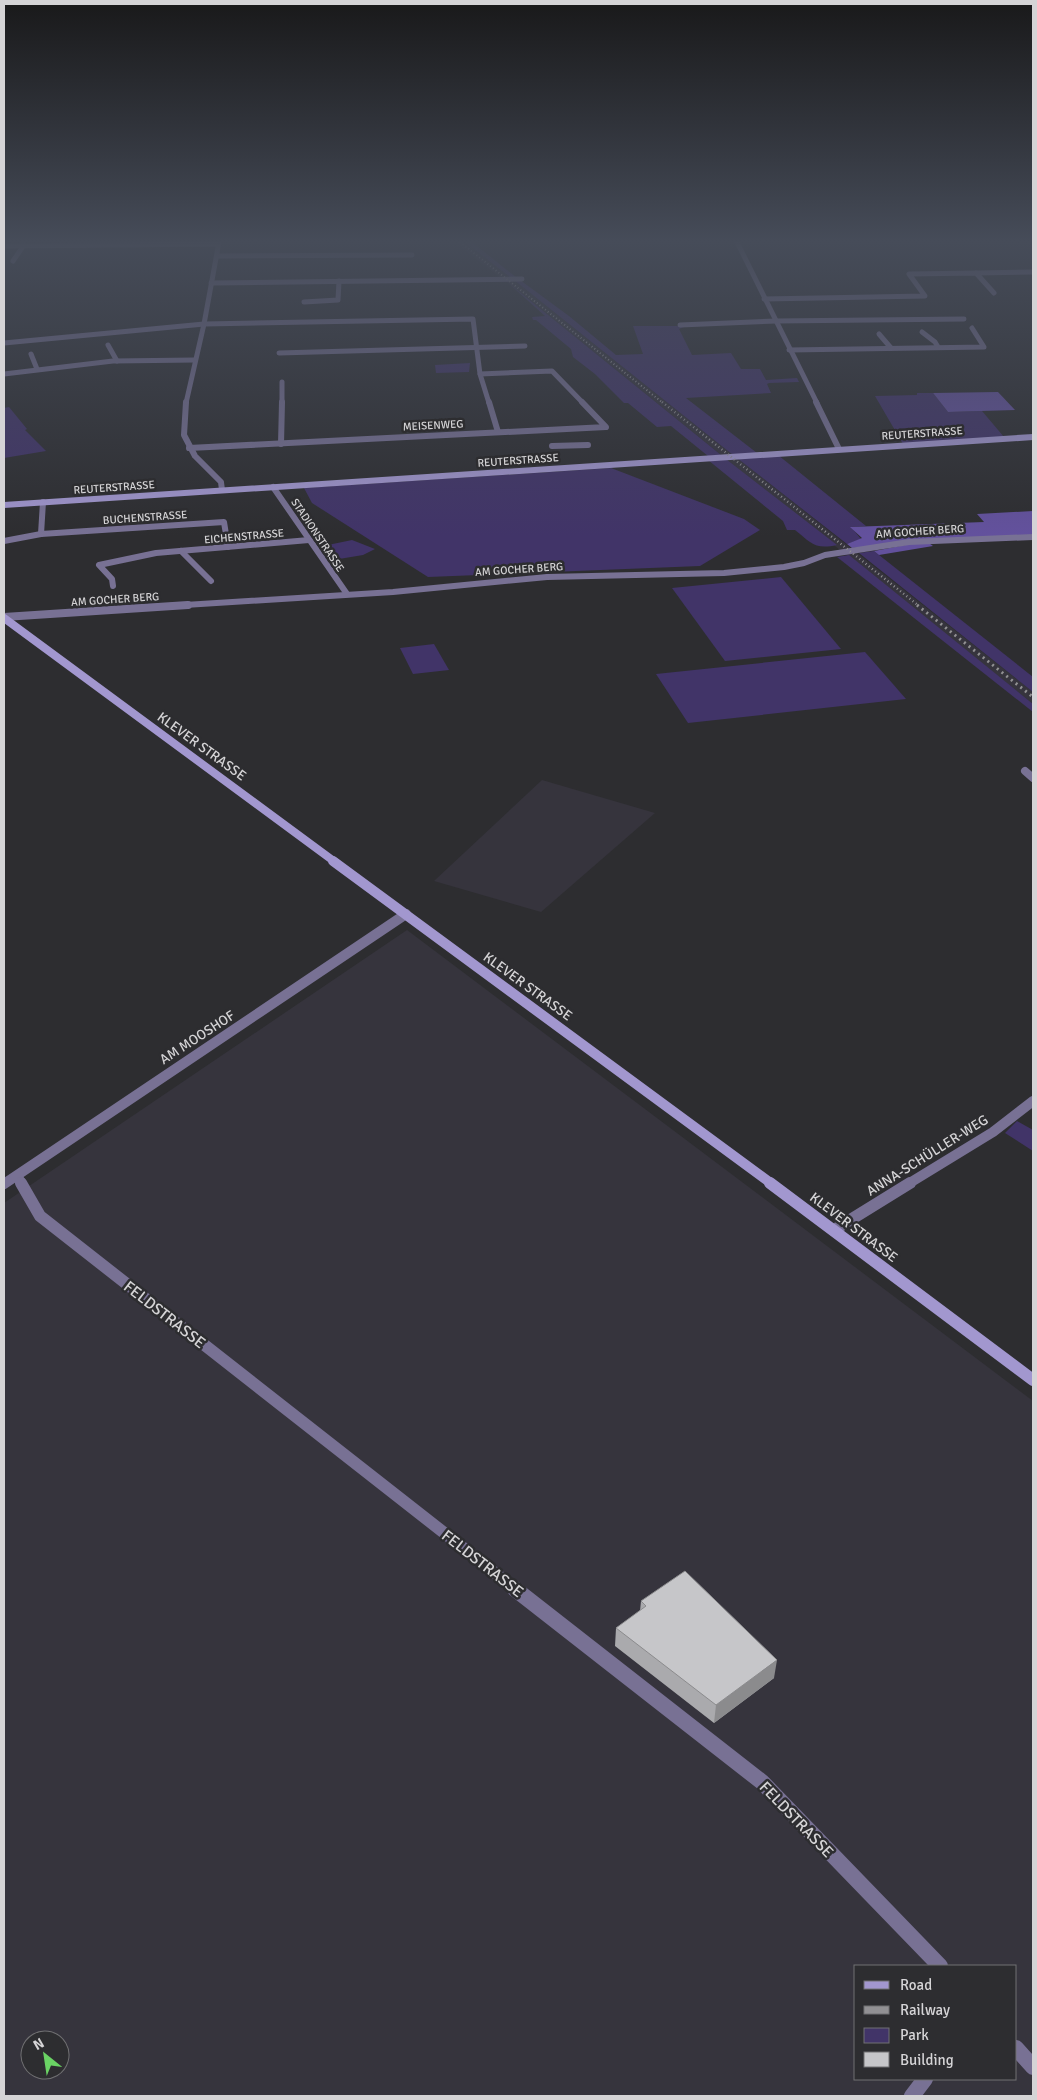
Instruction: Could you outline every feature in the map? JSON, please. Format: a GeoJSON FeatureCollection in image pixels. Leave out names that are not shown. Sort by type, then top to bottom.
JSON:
{"type":"FeatureCollection","features":[{"type":"Feature","properties":{"kind":"street"},"geometry":{"type":"LineString","coordinates":[[4,343],[36,340]]}},
{"type":"Feature","properties":{"kind":"street"},"geometry":{"type":"LineString","coordinates":[[200,340],[186,400],[184,436],[189,448],[221,482],[222,490]]}},
{"type":"Feature","properties":{"kind":"street"},"geometry":{"type":"LineString","coordinates":[[475,340],[480,374],[498,432]]}},
{"type":"Feature","properties":{"kind":"street"},"geometry":{"type":"LineString","coordinates":[[523,340],[528,353]]}},
{"type":"Feature","properties":{"kind":"street"},"geometry":{"type":"LineString","coordinates":[[785,340],[839,449]]}},
{"type":"Feature","properties":{"kind":"street"},"geometry":{"type":"LineString","coordinates":[[886,340],[891,348]]}},
{"type":"Feature","properties":{"kind":"street"},"geometry":{"type":"LineString","coordinates":[[932,340],[938,347]]}},
{"type":"Feature","properties":{"kind":"street"},"geometry":{"type":"LineString","coordinates":[[789,350],[984,347],[980,340]]}},
{"type":"Feature","properties":{"kind":"street"},"geometry":{"type":"LineString","coordinates":[[108,345],[117,361]]}},
{"type":"Feature","properties":{"kind":"street"},"geometry":{"type":"LineString","coordinates":[[279,353],[525,346]]}},
{"type":"Feature","properties":{"kind":"street"},"geometry":{"type":"LineString","coordinates":[[31,354],[37,369]]}},
{"type":"Feature","properties":{"kind":"street"},"geometry":{"type":"LineString","coordinates":[[4,374],[117,361],[194,360]]}},
{"type":"Feature","properties":{"kind":"street","name":"MEISENWEG"},"geometry":{"type":"LineString","coordinates":[[189,448],[606,428],[552,371],[480,374]]}},
{"type":"Feature","properties":{"kind":"street"},"geometry":{"type":"LineString","coordinates":[[281,444],[282,382]]}},
{"type":"Feature","properties":{"kind":"street"},"geometry":{"type":"LineString","coordinates":[[563,429],[570,445]]}},
{"type":"Feature","properties":{"kind":"street","name":"REUTERSTRASSE"},"geometry":{"type":"LineString","coordinates":[[4,505],[1033,436]]}},
{"type":"Feature","properties":{"kind":"street"},"geometry":{"type":"LineString","coordinates":[[552,446],[588,445]]}},
{"type":"Feature","properties":{"kind":"street","name":"STADIONSTRASSE"},"geometry":{"type":"LineString","coordinates":[[273,487],[347,594]]}},
{"type":"Feature","properties":{"kind":"street"},"geometry":{"type":"LineString","coordinates":[[41,534],[43,502]]}},
{"type":"Feature","properties":{"kind":"street","name":"BUCHENSTRASSE"},"geometry":{"type":"LineString","coordinates":[[4,540],[41,534],[224,522],[228,547]]}},
{"type":"Feature","properties":{"kind":"street","name":"AM GOCHER BERG"},"geometry":{"type":"LineString","coordinates":[[4,618],[347,594],[547,577],[724,573],[784,568],[832,553],[909,542],[1033,537]]}},
{"type":"Feature","properties":{"kind":"street","name":"EICHENSTRASSE"},"geometry":{"type":"LineString","coordinates":[[113,586],[112,578],[99,565],[156,553],[309,540]]}},
{"type":"Feature","properties":{"kind":"street","name":"EICHENSTRASSE"},"geometry":{"type":"LineString","coordinates":[[181,551],[211,581]]}},
{"type":"Feature","properties":{"kind":"street","name":"KLEVER STRASSE"},"geometry":{"type":"LineString","coordinates":[[4,618],[834,1230],[1033,1380]]}},
{"type":"Feature","properties":{"kind":"street"},"geometry":{"type":"LineString","coordinates":[[1025,771],[1033,778]]}},
{"type":"Feature","properties":{"kind":"street","name":"AM MOOSHOF"},"geometry":{"type":"LineString","coordinates":[[4,1184],[406,914]]}},
{"type":"Feature","properties":{"kind":"street","name":"ANNA-SCHÜLLER-WEG"},"geometry":{"type":"LineString","coordinates":[[834,1230],[993,1132],[1033,1101]]}},
{"type":"Feature","properties":{"kind":"street","name":"FELDSTRASSE"},"geometry":{"type":"LineString","coordinates":[[17,1176],[40,1216],[762,1782],[939,1965]]}},
{"type":"Feature","properties":{"kind":"street"},"geometry":{"type":"LineString","coordinates":[[1017,2049],[1033,2067]]}},
{"type":"Feature","properties":{"kind":"street"},"geometry":{"type":"LineString","coordinates":[[912,2096],[924,2080]]}},
{"type":"Feature","properties":{"kind":"shaded area"},"geometry":{"type":"Polygon","coordinates":[[[579,340],[589,340],[733,455],[721,455],[579,340]]]}},
{"type":"Feature","properties":{"kind":"shaded area"},"geometry":{"type":"Polygon","coordinates":[[[998,392],[1015,410],[948,412],[933,393],[998,392]]]}},
{"type":"Feature","properties":{"kind":"shaded area"},"geometry":{"type":"Polygon","coordinates":[[[737,458],[1033,692],[1033,704],[726,459],[737,458]]]}},
{"type":"Feature","properties":{"kind":"shaded area"},"geometry":{"type":"Polygon","coordinates":[[[1033,511],[1033,536],[852,548],[847,544],[862,538],[850,527],[984,522],[977,514],[1033,511]]]}},
{"type":"Feature","properties":{"kind":"shaded area"},"geometry":{"type":"Polygon","coordinates":[[[926,541],[933,546],[879,555],[874,551],[926,541]]]}},
{"type":"Feature","properties":{"kind":"shaded area"},"geometry":{"type":"Polygon","coordinates":[[[542,780],[655,813],[541,912],[434,881],[542,780]]]}},
{"type":"Feature","properties":{"kind":"shaded area"},"geometry":{"type":"Polygon","coordinates":[[[407,930],[1033,1401],[1033,2096],[4,2096],[4,1203],[407,930]]]}},
{"type":"Feature","properties":{"kind":"green space"},"geometry":{"type":"Polygon","coordinates":[[[560,340],[579,340],[721,455],[708,456],[671,426],[657,427],[628,403],[624,403],[595,374],[573,357],[571,349],[560,340]]]}},
{"type":"Feature","properties":{"kind":"green space"},"geometry":{"type":"Polygon","coordinates":[[[589,340],[598,340],[616,355],[643,354],[638,340],[684,340],[692,355],[731,353],[741,369],[760,369],[766,380],[797,378],[799,382],[767,384],[771,393],[686,398],[757,453],[733,455],[589,340]]]}},
{"type":"Feature","properties":{"kind":"green space"},"geometry":{"type":"Polygon","coordinates":[[[470,363],[469,372],[436,373],[435,365],[470,363]]]}},
{"type":"Feature","properties":{"kind":"green space"},"geometry":{"type":"Polygon","coordinates":[[[917,393],[933,393],[948,412],[982,411],[1004,437],[903,444],[875,396],[917,395],[917,393]]]}},
{"type":"Feature","properties":{"kind":"green space"},"geometry":{"type":"Polygon","coordinates":[[[9,407],[27,429],[25,430],[46,451],[4,458],[4,408],[9,407]]]}},
{"type":"Feature","properties":{"kind":"green space"},"geometry":{"type":"Polygon","coordinates":[[[778,455],[866,526],[851,527],[861,539],[847,544],[737,458],[778,455]]]}},
{"type":"Feature","properties":{"kind":"green space"},"geometry":{"type":"Polygon","coordinates":[[[726,459],[837,545],[818,546],[795,530],[787,530],[783,521],[708,460],[726,459]]]}},
{"type":"Feature","properties":{"kind":"green space"},"geometry":{"type":"Polygon","coordinates":[[[611,468],[744,519],[760,530],[700,566],[428,577],[312,503],[304,488],[611,468]]]}},
{"type":"Feature","properties":{"kind":"green space"},"geometry":{"type":"Polygon","coordinates":[[[352,540],[375,549],[363,555],[333,560],[323,546],[352,540]]]}},
{"type":"Feature","properties":{"kind":"green space"},"geometry":{"type":"Polygon","coordinates":[[[874,551],[1033,677],[1033,692],[859,553],[874,551]]]}},
{"type":"Feature","properties":{"kind":"green space"},"geometry":{"type":"Polygon","coordinates":[[[849,555],[1033,704],[1033,712],[837,557],[849,555]]]}},
{"type":"Feature","properties":{"kind":"green space"},"geometry":{"type":"Polygon","coordinates":[[[781,577],[841,649],[725,661],[672,588],[781,577]]]}},
{"type":"Feature","properties":{"kind":"green space"},"geometry":{"type":"Polygon","coordinates":[[[434,644],[449,670],[413,674],[400,648],[434,644]]]}},
{"type":"Feature","properties":{"kind":"green space"},"geometry":{"type":"Polygon","coordinates":[[[865,652],[906,699],[688,723],[656,674],[865,652]]]}},
{"type":"Feature","properties":{"kind":"green space"},"geometry":{"type":"Polygon","coordinates":[[[1017,1121],[1033,1130],[1033,1151],[1005,1133],[1017,1121]]]}},
{"type":"Feature","properties":{"kind":"building"},"geometry":{"type":"Polygon","coordinates":[[[685,1571],[777,1660],[716,1705],[616,1628],[646,1606],[641,1601],[685,1571]]]}},
{"type":"Feature","properties":{"kind":"railway"},"geometry":{"type":"LineString","coordinates":[[584,340],[663,403]]}},
{"type":"Feature","properties":{"kind":"railway"},"geometry":{"type":"LineString","coordinates":[[662,402],[919,606]]}},
{"type":"Feature","properties":{"kind":"railway"},"geometry":{"type":"LineString","coordinates":[[917,605],[1033,697]]}}]}
